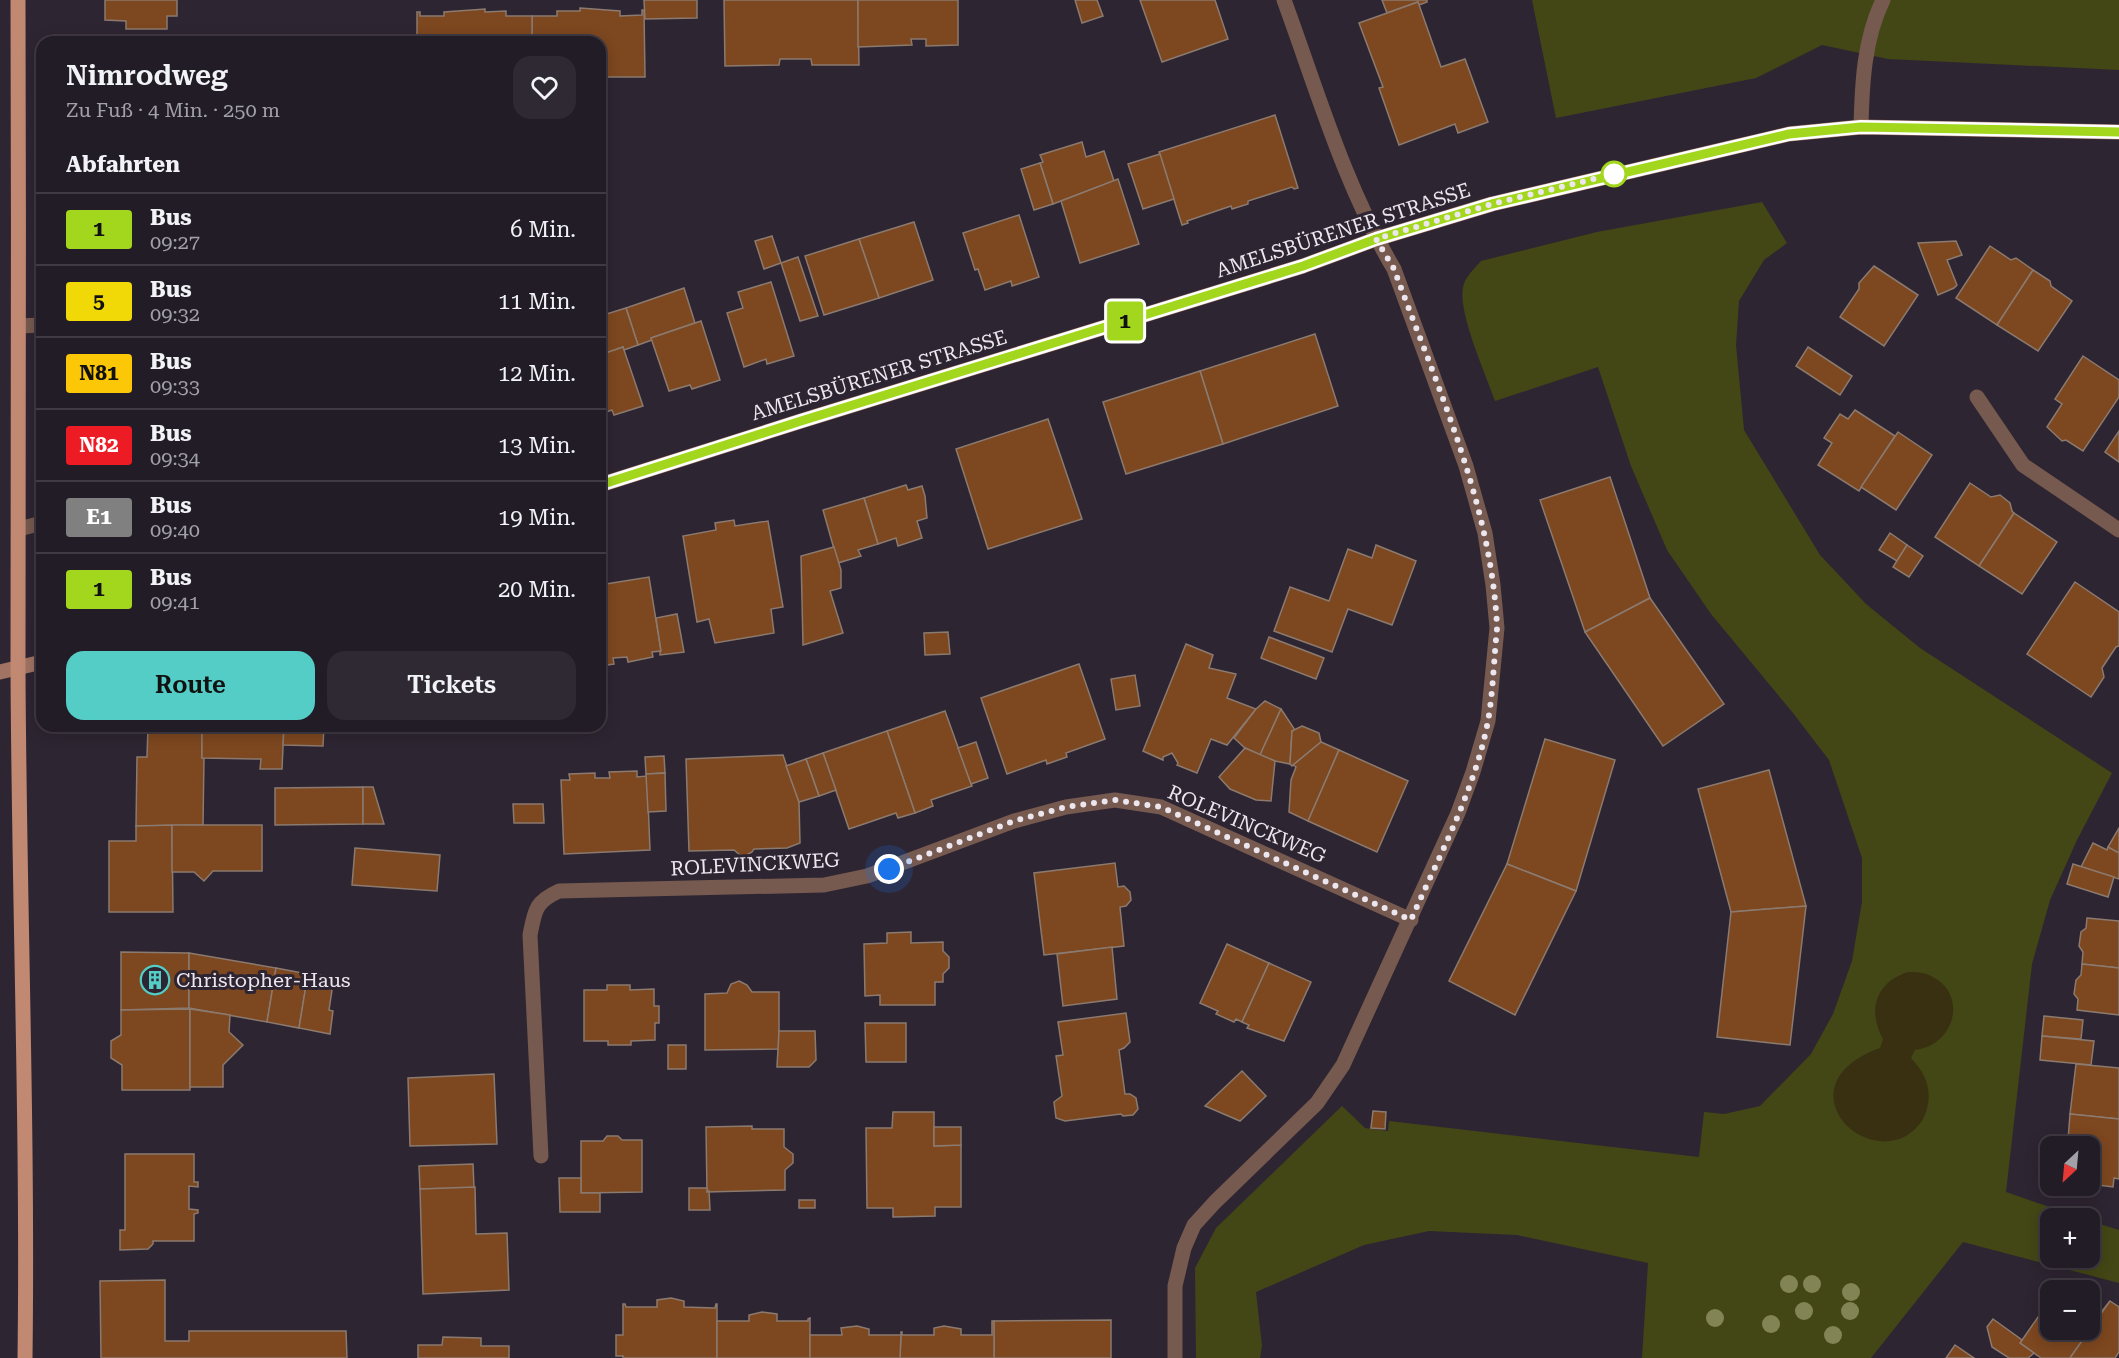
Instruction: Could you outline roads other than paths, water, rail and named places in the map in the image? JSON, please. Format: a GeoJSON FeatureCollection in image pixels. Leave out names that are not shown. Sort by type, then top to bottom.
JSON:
{"type":"FeatureCollection","features":[{"type":"Feature","properties":{"kind":"main road"},"geometry":{"type":"LineString","coordinates":[[18,0],[18,669],[21,992],[27,1236],[25,1358]]}},
{"type":"Feature","properties":{"kind":"street"},"geometry":{"type":"LineString","coordinates":[[1175,1358],[1175,1286],[1184,1248],[1194,1225],[1317,1103],[1343,1065],[1411,920],[1458,813],[1473,772],[1488,721],[1497,628],[1485,533],[1466,466],[1394,269],[1376,239],[1346,167],[1284,0]]}},
{"type":"Feature","properties":{"kind":"street"},"geometry":{"type":"LineString","coordinates":[[1861,127],[1863,74],[1875,17],[1883,0]]}},
{"type":"Feature","properties":{"kind":"street","name":"AMELSBÜRENER STRASSE"},"geometry":{"type":"LineString","coordinates":[[606,483],[812,417],[1303,266],[1376,239],[1492,204],[1789,134],[1861,127],[2119,132]]}},
{"type":"Feature","properties":{"kind":"street"},"geometry":{"type":"LineString","coordinates":[[19,326],[36,325]]}},
{"type":"Feature","properties":{"kind":"street"},"geometry":{"type":"LineString","coordinates":[[1977,397],[2023,465],[2119,530]]}},
{"type":"Feature","properties":{"kind":"street"},"geometry":{"type":"LineString","coordinates":[[19,529],[36,525]]}},
{"type":"Feature","properties":{"kind":"street"},"geometry":{"type":"LineString","coordinates":[[0,672],[36,664]]}},
{"type":"Feature","properties":{"kind":"street","name":"ROLEVINCKWEG"},"geometry":{"type":"LineString","coordinates":[[541,1156],[530,935],[534,915],[543,898],[559,891],[824,885],[867,876],[1014,821],[1066,807],[1115,800],[1161,807],[1411,920]]}},
{"type":"Feature","properties":{"kind":"place","name":"Christopher-Haus"},"geometry":{"type":"Point","coordinates":[155,980]}}]}
